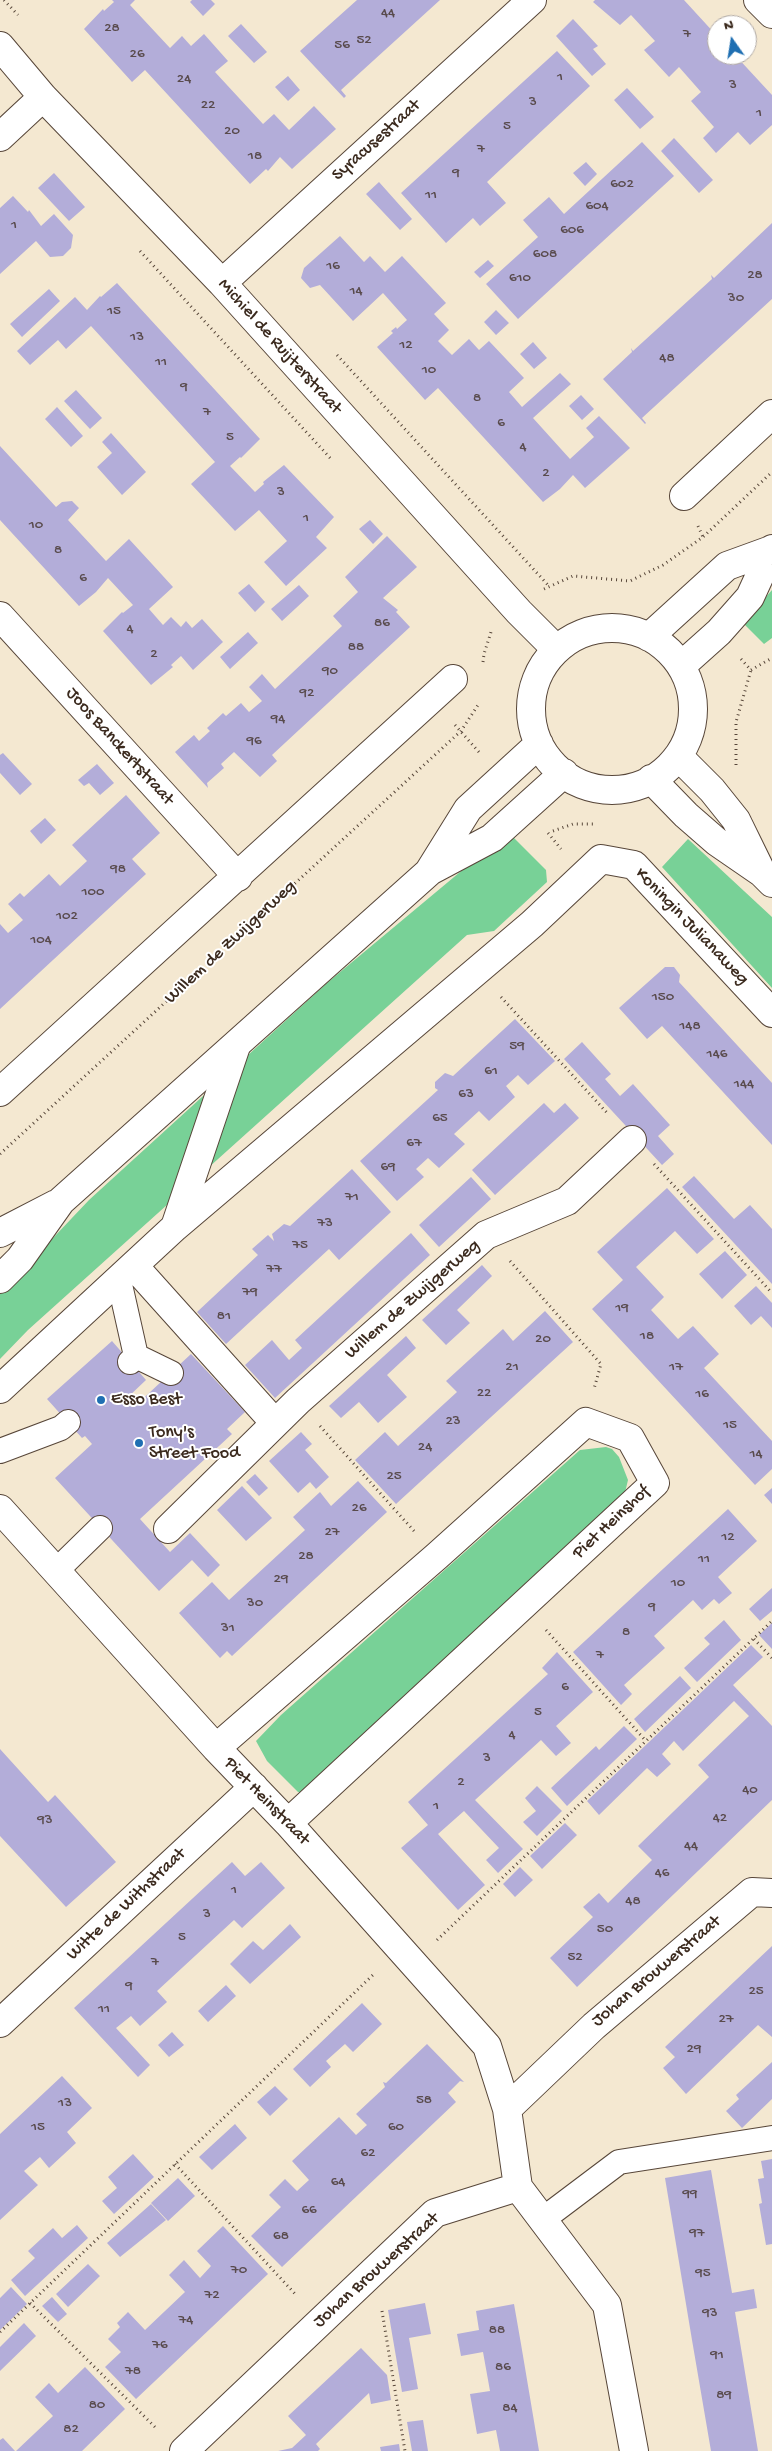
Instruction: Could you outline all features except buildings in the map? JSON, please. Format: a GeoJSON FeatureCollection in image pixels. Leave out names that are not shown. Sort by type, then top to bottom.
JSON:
{"type":"FeatureCollection","features":[{"type":"Feature","properties":{"kind":"street","name":"Syracusestraat"},"geometry":{"type":"LineString","coordinates":[[222,283],[532,0]]}},
{"type":"Feature","properties":{"kind":"street"},"geometry":{"type":"LineString","coordinates":[[758,0],[772,14]]}},
{"type":"Feature","properties":{"kind":"street","name":"Michiel de Ruijterstraat"},"geometry":{"type":"LineString","coordinates":[[0,46],[43,98],[222,283],[513,606],[556,650]]}},
{"type":"Feature","properties":{"kind":"street"},"geometry":{"type":"LineString","coordinates":[[0,137],[43,98]]}},
{"type":"Feature","properties":{"kind":"street"},"geometry":{"type":"LineString","coordinates":[[684,496],[772,414]]}},
{"type":"Feature","properties":{"kind":"street"},"geometry":{"type":"LineString","coordinates":[[649,637],[727,566],[772,550]]}},
{"type":"Feature","properties":{"kind":"street"},"geometry":{"type":"LineString","coordinates":[[681,666],[719,632],[750,597],[772,550]]}},
{"type":"Feature","properties":{"kind":"street","name":"Joos Banckertstraat"},"geometry":{"type":"LineString","coordinates":[[0,616],[238,877]]}},
{"type":"Feature","properties":{"kind":"street"},"geometry":{"type":"LineString","coordinates":[[607,628],[626,629],[649,637],[671,654],[681,666],[690,688],[693,712],[686,740],[678,756],[651,779],[632,787],[609,789],[587,786],[564,773],[550,762],[539,744],[532,725],[532,695],[545,664],[556,650],[572,639],[588,632],[607,628]]}},
{"type":"Feature","properties":{"kind":"street"},"geometry":{"type":"LineString","coordinates":[[0,1092],[453,679]]}},
{"type":"Feature","properties":{"kind":"street"},"geometry":{"type":"LineString","coordinates":[[430,872],[468,809],[539,744]]}},
{"type":"Feature","properties":{"kind":"street"},"geometry":{"type":"LineString","coordinates":[[678,756],[712,790],[736,820],[767,878]]}},
{"type":"Feature","properties":{"kind":"street"},"geometry":{"type":"LineString","coordinates":[[0,1279],[20,1258],[62,1201],[430,872],[492,838],[564,773]]}},
{"type":"Feature","properties":{"kind":"street"},"geometry":{"type":"LineString","coordinates":[[651,779],[686,815],[717,842],[767,878]]}},
{"type":"Feature","properties":{"kind":"street","name":"Koningin Julianaweg"},"geometry":{"type":"LineString","coordinates":[[175,1227],[532,924],[601,859],[634,865],[772,1014]]}},
{"type":"Feature","properties":{"kind":"street"},"geometry":{"type":"LineString","coordinates":[[0,1389],[175,1227],[236,1046]]}},
{"type":"Feature","properties":{"kind":"street","name":"Willem de Zwijgerweg"},"geometry":{"type":"LineString","coordinates":[[168,1529],[298,1401],[486,1235],[567,1201],[632,1140]]}},
{"type":"Feature","properties":{"kind":"street"},"geometry":{"type":"LineString","coordinates":[[0,1233],[62,1201]]}},
{"type":"Feature","properties":{"kind":"street"},"geometry":{"type":"LineString","coordinates":[[126,1273],[275,1423]]}},
{"type":"Feature","properties":{"kind":"street"},"geometry":{"type":"LineString","coordinates":[[216,1748],[437,1556],[586,1422]]}},
{"type":"Feature","properties":{"kind":"street","name":"Piet Heinshof"},"geometry":{"type":"LineString","coordinates":[[288,1823],[655,1483],[630,1438],[586,1422]]}},
{"type":"Feature","properties":{"kind":"street","name":"Piet Heinstraat"},"geometry":{"type":"LineString","coordinates":[[0,1509],[216,1748],[288,1823],[487,2046],[507,2109]]}},
{"type":"Feature","properties":{"kind":"street","name":"Witte de Withstraat"},"geometry":{"type":"LineString","coordinates":[[0,2023],[254,1787]]}},
{"type":"Feature","properties":{"kind":"street","name":"Johan Brouwerstraat"},"geometry":{"type":"LineString","coordinates":[[507,2109],[594,2026],[752,1892],[772,1893]]}},
{"type":"Feature","properties":{"kind":"street"},"geometry":{"type":"LineString","coordinates":[[507,2109],[518,2187],[607,2305],[634,2451]]}},
{"type":"Feature","properties":{"kind":"street","name":"Johan Brouwerstraat"},"geometry":{"type":"LineString","coordinates":[[184,2451],[435,2213],[518,2187]]}},
{"type":"Feature","properties":{"kind":"lane"},"geometry":{"type":"LineString","coordinates":[[126,1273],[133,1359],[171,1372]]}},
{"type":"Feature","properties":{"kind":"lane"},"geometry":{"type":"LineString","coordinates":[[0,1452],[61,1428],[68,1422]]}},
{"type":"Feature","properties":{"kind":"lane"},"geometry":{"type":"LineString","coordinates":[[56,1571],[100,1528]]}},
{"type":"Feature","properties":{"kind":"lane"},"geometry":{"type":"LineString","coordinates":[[542,2220],[619,2162],[772,2138]]}},
{"type":"Feature","properties":{"kind":"path","name":"Michiel de Ruijterstraat"},"geometry":{"type":"LineString","coordinates":[[140,250],[339,467]]}},
{"type":"Feature","properties":{"kind":"path"},"geometry":{"type":"LineString","coordinates":[[548,585],[573,576],[630,581],[663,565],[703,537],[772,472]]}},
{"type":"Feature","properties":{"kind":"path"},"geometry":{"type":"LineString","coordinates":[[485,625],[492,632]]}},
{"type":"Feature","properties":{"kind":"path"},"geometry":{"type":"LineString","coordinates":[[736,770],[736,722],[751,670],[772,658]]}},
{"type":"Feature","properties":{"kind":"path","name":"Willem de Zwijgerweg"},"geometry":{"type":"LineString","coordinates":[[0,1154],[461,731]]}},
{"type":"Feature","properties":{"kind":"path"},"geometry":{"type":"LineString","coordinates":[[486,1235],[601,1364],[586,1422]]}},
{"type":"Feature","properties":{"kind":"path"},"geometry":{"type":"LineString","coordinates":[[298,1401],[437,1556]]}},
{"type":"Feature","properties":{"kind":"path"},"geometry":{"type":"LineString","coordinates":[[523,1605],[646,1741]]}},
{"type":"Feature","properties":{"kind":"path"},"geometry":{"type":"LineString","coordinates":[[0,2332],[175,2164],[646,1741],[772,1622]]}},
{"type":"Feature","properties":{"kind":"path"},"geometry":{"type":"LineString","coordinates":[[754,1639],[772,1658]]}},
{"type":"Feature","properties":{"kind":"path"},"geometry":{"type":"LineString","coordinates":[[175,2164],[321,2321]]}},
{"type":"Feature","properties":{"kind":"path"},"geometry":{"type":"LineString","coordinates":[[359,2285],[382,2312],[405,2451]]}},
{"type":"Feature","properties":{"kind":"path"},"geometry":{"type":"LineString","coordinates":[[30,2303],[158,2430]]}},
{"type":"Feature","properties":{"kind":"green space"},"geometry":{"type":"Polygon","coordinates":[[[772,590],[772,638],[764,644],[743,623],[772,590]]]}},
{"type":"Feature","properties":{"kind":"green space"},"geometry":{"type":"Polygon","coordinates":[[[508,832],[546,870],[547,882],[494,931],[467,935],[28,1330],[0,1359],[0,1294],[89,1200],[327,983],[508,832]]]}},
{"type":"Feature","properties":{"kind":"green space"},"geometry":{"type":"Polygon","coordinates":[[[688,839],[772,917],[772,988],[662,867],[688,839]]]}},
{"type":"Feature","properties":{"kind":"green space"},"geometry":{"type":"Polygon","coordinates":[[[606,1447],[612,1449],[619,1457],[628,1480],[622,1505],[309,1795],[298,1792],[267,1761],[256,1741],[281,1715],[580,1450],[606,1447]]]}},
{"type":"Feature","properties":{"kind":"place","name":"Esso Best"},"geometry":{"type":"Point","coordinates":[101,1400]}},
{"type":"Feature","properties":{"kind":"place","name":"Tony's Street Food"},"geometry":{"type":"Point","coordinates":[139,1443]}}]}
